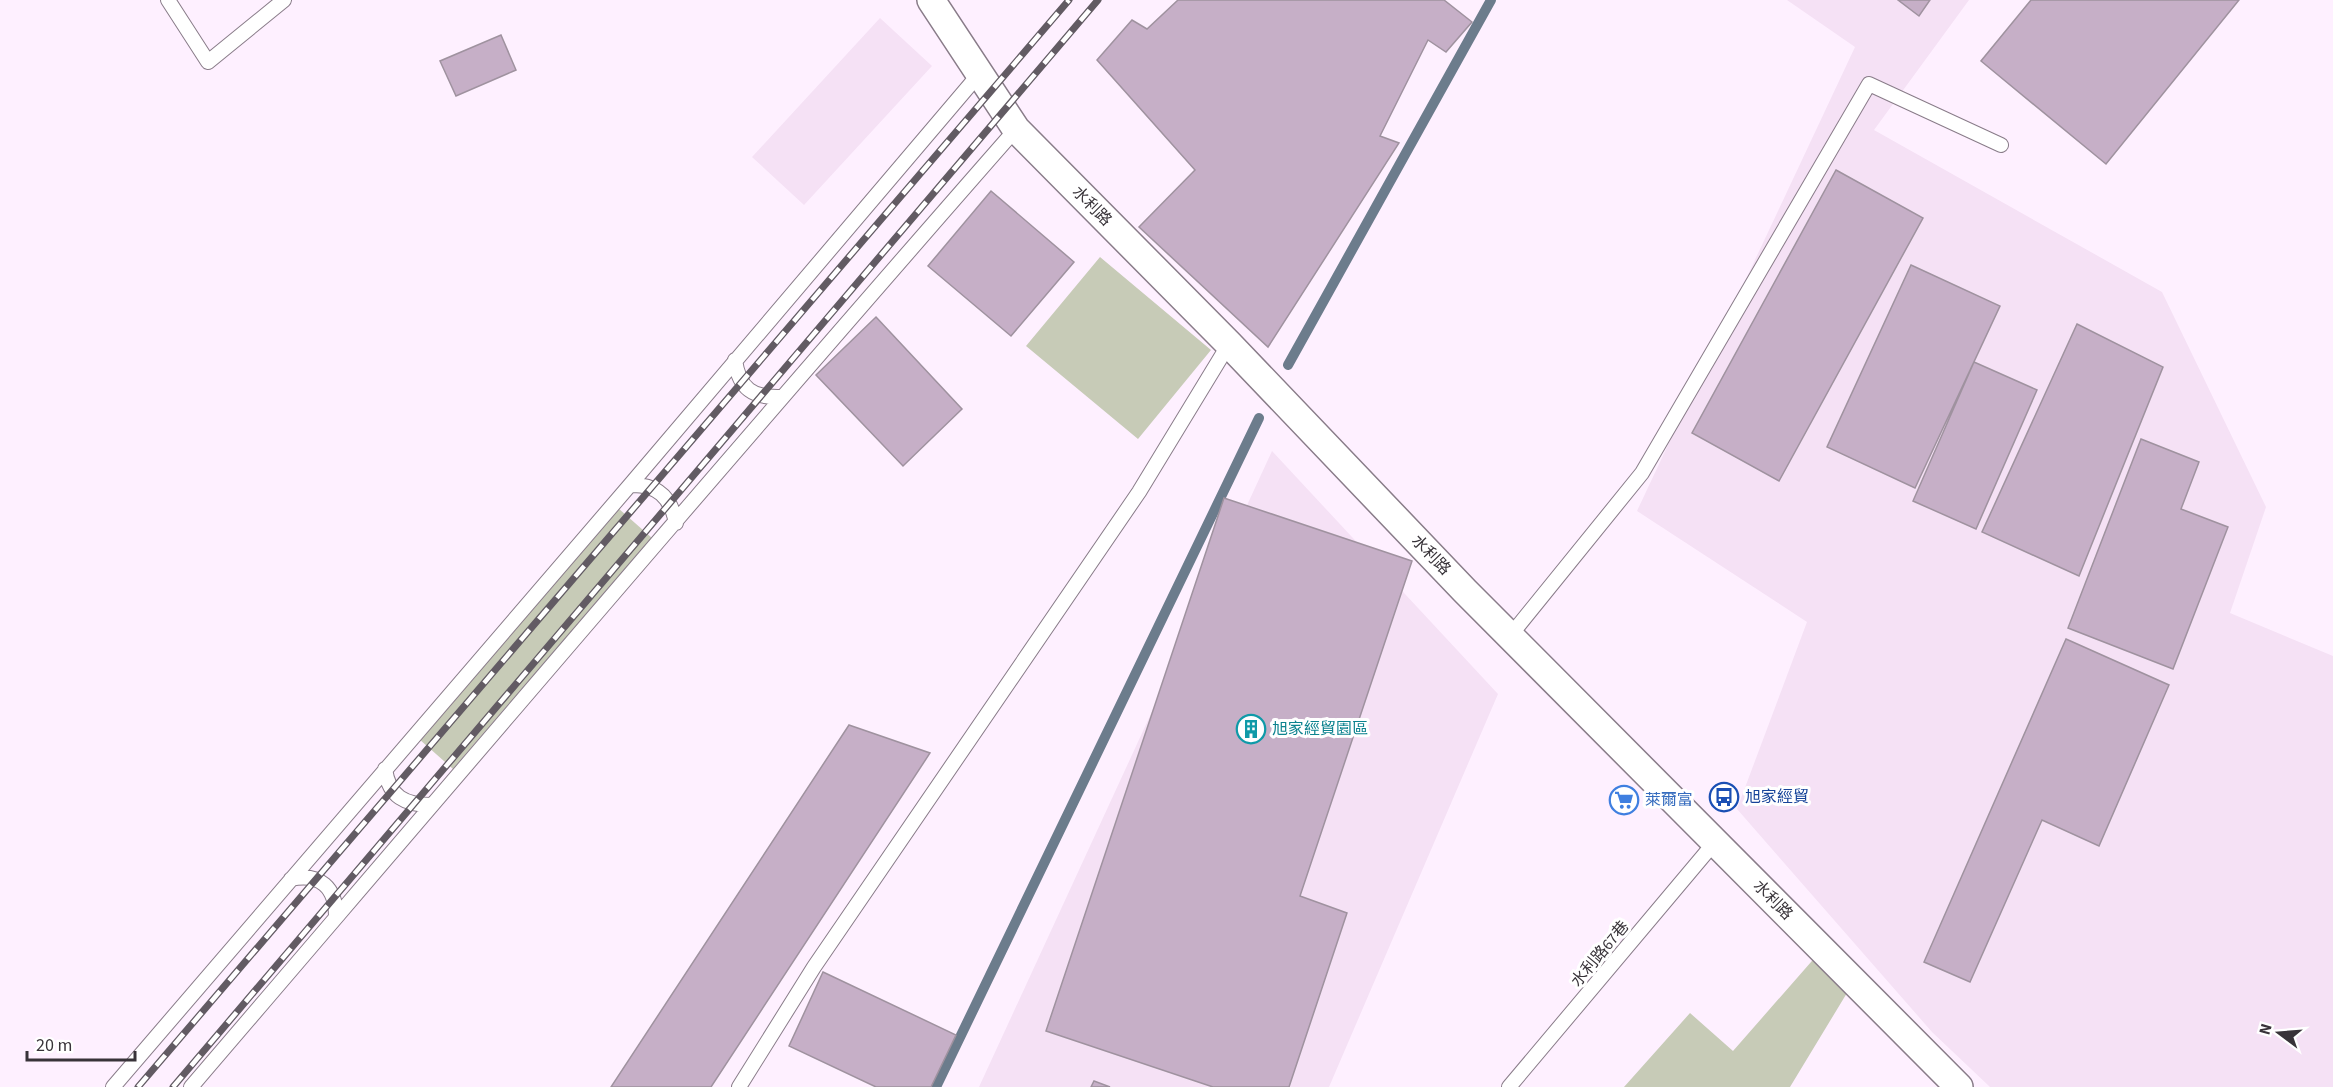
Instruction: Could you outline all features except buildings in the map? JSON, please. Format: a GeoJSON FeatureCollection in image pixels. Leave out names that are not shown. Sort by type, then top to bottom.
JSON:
{"type":"FeatureCollection","features":[{"type":"Feature","properties":{"kind":"street","name":"水利路"},"geometry":{"type":"LineString","coordinates":[[930,0],[1016,129],[1229,344],[1510,636],[1959,1087]]}},
{"type":"Feature","properties":{"kind":"lane"},"geometry":{"type":"LineString","coordinates":[[168,0],[208,62],[284,0]]}},
{"type":"Feature","properties":{"kind":"lane"},"geometry":{"type":"LineString","coordinates":[[113,1087],[980,73]]}},
{"type":"Feature","properties":{"kind":"lane"},"geometry":{"type":"LineString","coordinates":[[1510,636],[1642,473],[1869,84],[2001,145]]}},
{"type":"Feature","properties":{"kind":"lane"},"geometry":{"type":"LineString","coordinates":[[191,1087],[781,397],[1016,129]]}},
{"type":"Feature","properties":{"kind":"lane"},"geometry":{"type":"LineString","coordinates":[[739,1087],[814,967],[1139,492],[1229,344]]}},
{"type":"Feature","properties":{"kind":"lane"},"geometry":{"type":"LineString","coordinates":[[735,360],[737,372],[747,389],[757,395],[781,397]]}},
{"type":"Feature","properties":{"kind":"lane"},"geometry":{"type":"LineString","coordinates":[[630,485],[652,487],[662,492],[670,502],[675,523]]}},
{"type":"Feature","properties":{"kind":"lane"},"geometry":{"type":"LineString","coordinates":[[385,769],[390,789],[398,796],[418,805],[432,806]]}},
{"type":"Feature","properties":{"kind":"lane","name":"水利路67巷"},"geometry":{"type":"LineString","coordinates":[[1509,1087],[1715,842]]}},
{"type":"Feature","properties":{"kind":"lane"},"geometry":{"type":"LineString","coordinates":[[291,879],[314,878],[325,885],[333,894],[336,917]]}},
{"type":"Feature","properties":{"kind":"shaded area"},"geometry":{"type":"Polygon","coordinates":[[[1787,0],[1969,0],[1874,130],[2162,292],[2266,507],[2230,613],[2333,656],[2333,1087],[1990,1087],[1932,1032],[1737,809],[1807,622],[1637,511],[1855,47],[1787,0]]]}},
{"type":"Feature","properties":{"kind":"shaded area"},"geometry":{"type":"Polygon","coordinates":[[[880,18],[932,66],[804,205],[752,157],[880,18]]]}},
{"type":"Feature","properties":{"kind":"shaded area","name":"旭家經貿園區"},"geometry":{"type":"Polygon","coordinates":[[[1272,451],[1498,694],[1329,1087],[979,1087],[1272,451]]]}},
{"type":"Feature","properties":{"kind":"green space"},"geometry":{"type":"Polygon","coordinates":[[[1100,257],[1211,350],[1138,439],[1026,346],[1100,257]]]}},
{"type":"Feature","properties":{"kind":"green space"},"geometry":{"type":"Polygon","coordinates":[[[618,508],[652,538],[453,769],[419,739],[618,508]]]}},
{"type":"Feature","properties":{"kind":"green space"},"geometry":{"type":"Polygon","coordinates":[[[1818,954],[1850,988],[1790,1087],[1624,1087],[1690,1013],[1733,1051],[1818,954]]]}},
{"type":"Feature","properties":{"kind":"waterway"},"geometry":{"type":"LineString","coordinates":[[1288,365],[1491,0]]}},
{"type":"Feature","properties":{"kind":"waterway"},"geometry":{"type":"LineString","coordinates":[[936,1087],[1259,418]]}},
{"type":"Feature","properties":{"kind":"railway"},"geometry":{"type":"LineString","coordinates":[[138,1087],[1069,0]]}},
{"type":"Feature","properties":{"kind":"railway"},"geometry":{"type":"LineString","coordinates":[[173,1087],[1098,0]]}},
{"type":"Feature","properties":{"kind":"place","name":"旭家經貿園區"},"geometry":{"type":"Point","coordinates":[1251,729]}},
{"type":"Feature","properties":{"kind":"place","name":"旭家經貿"},"geometry":{"type":"Point","coordinates":[1724,797]}},
{"type":"Feature","properties":{"kind":"place","name":"萊爾富"},"geometry":{"type":"Point","coordinates":[1624,800]}}]}
